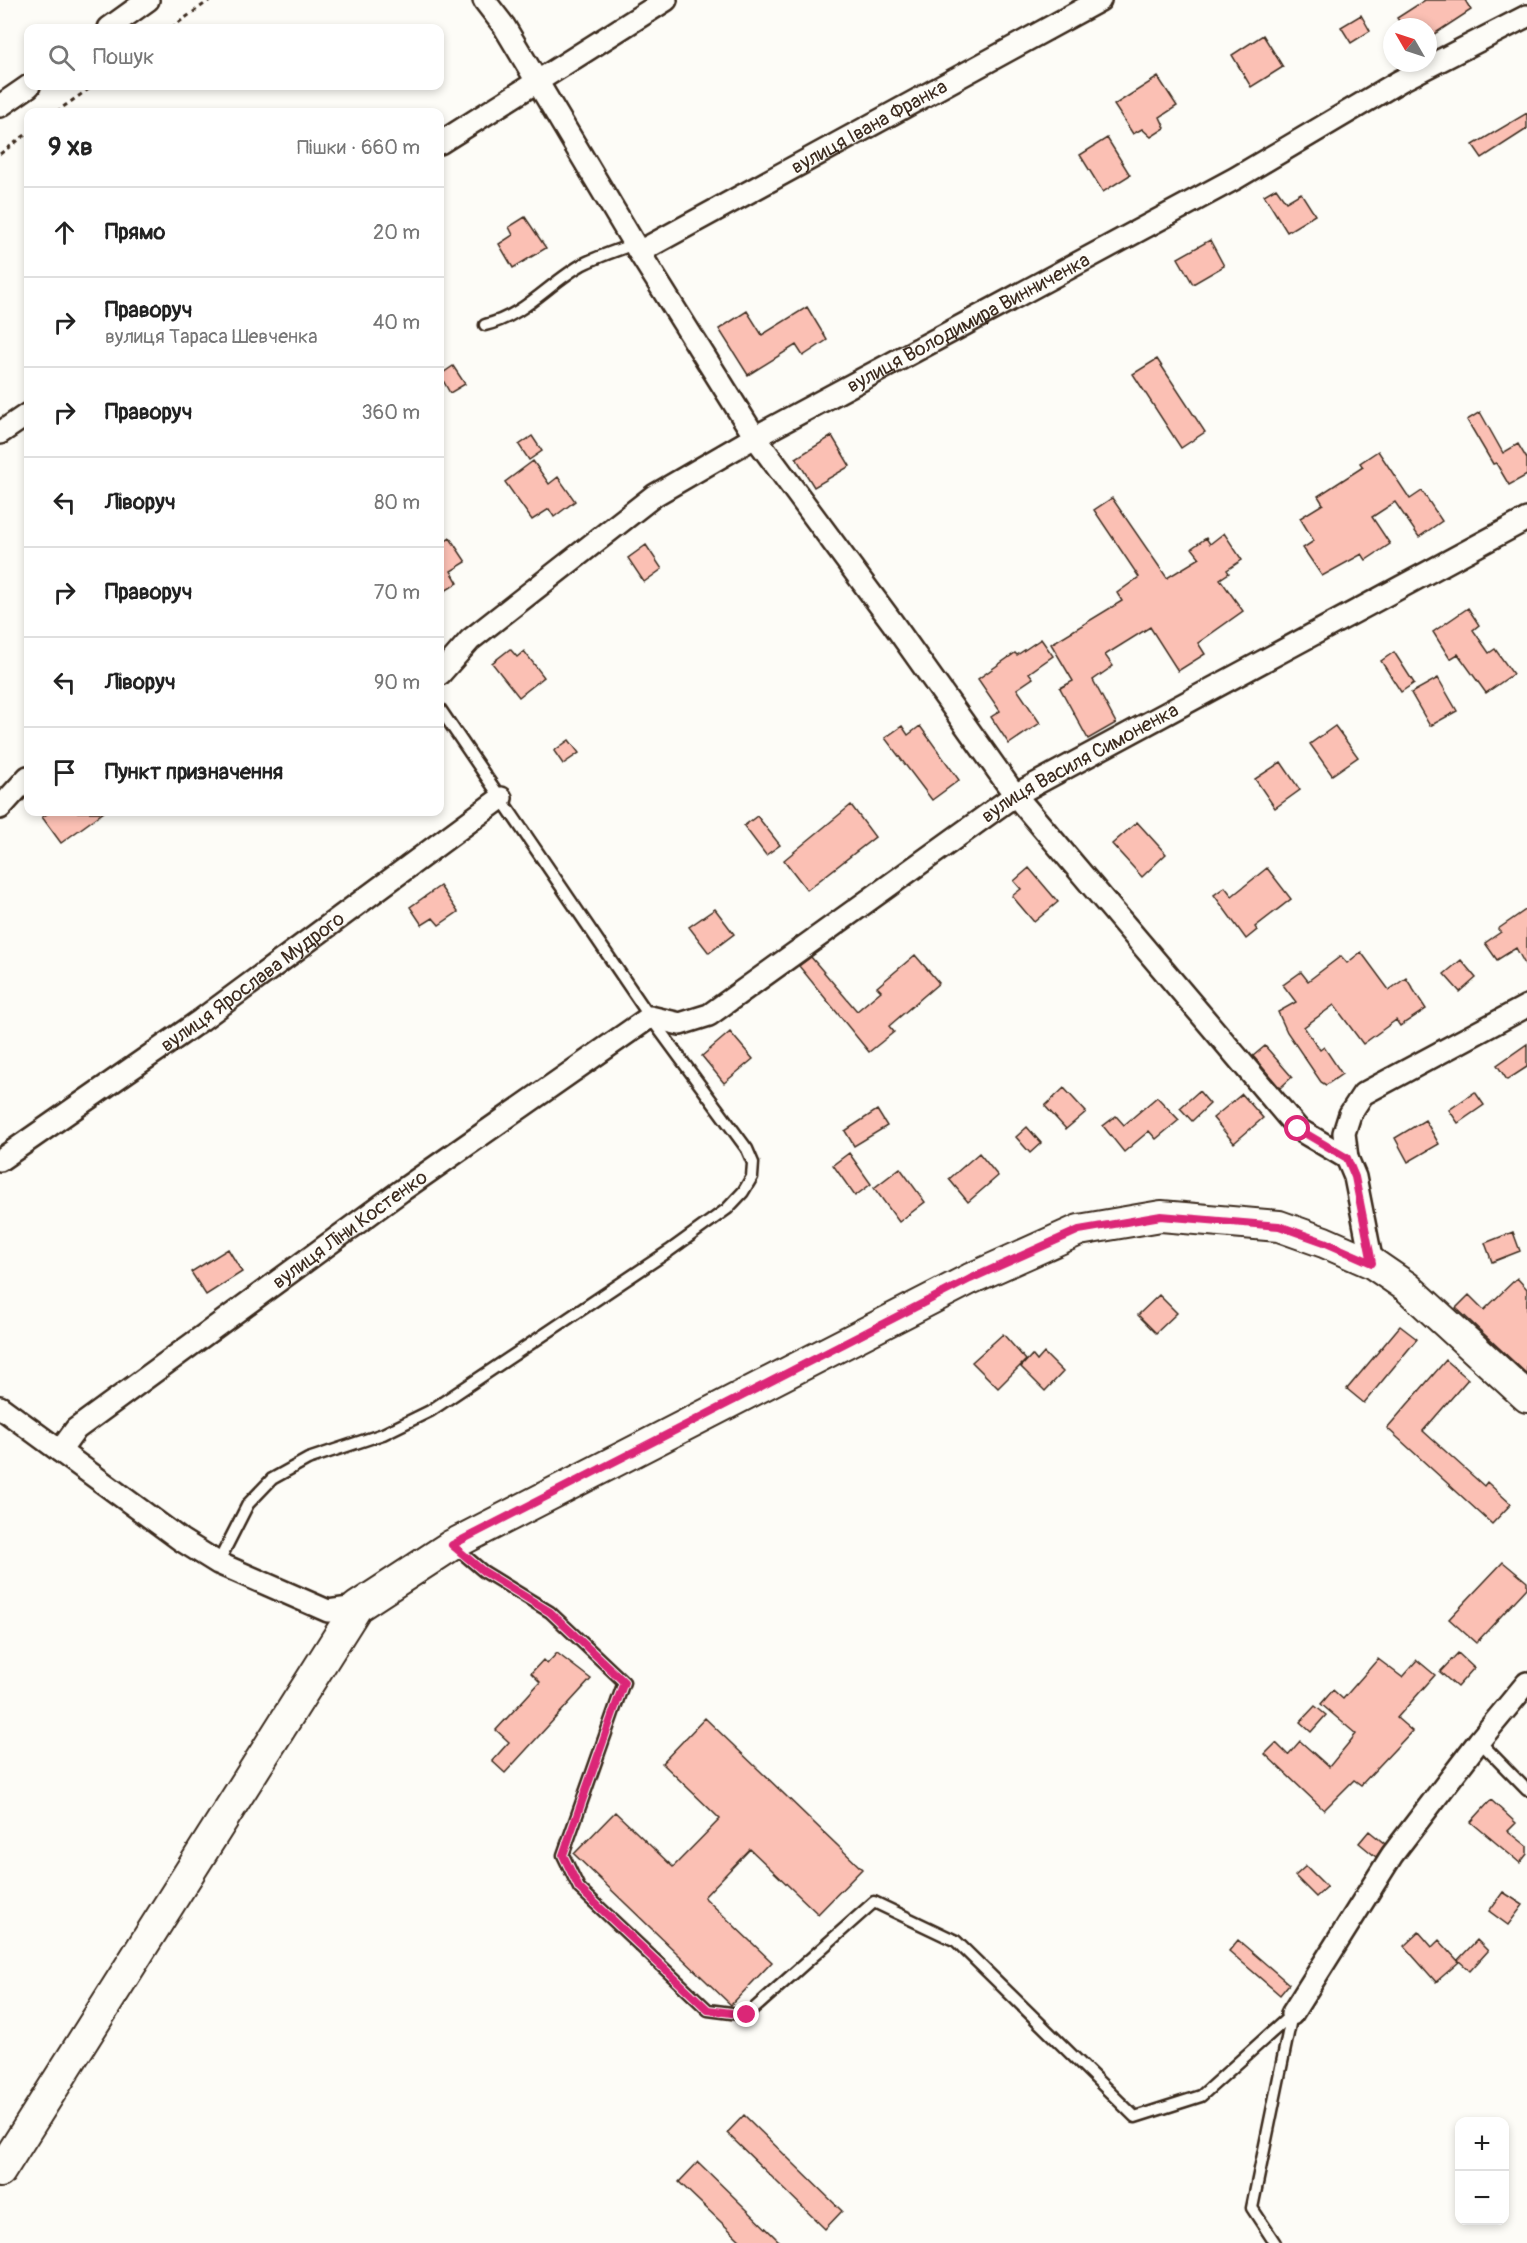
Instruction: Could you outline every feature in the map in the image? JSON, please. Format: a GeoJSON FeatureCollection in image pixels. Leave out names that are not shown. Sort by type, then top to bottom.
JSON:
{"type":"FeatureCollection","features":[{"type":"Feature","properties":{"kind":"street"},"geometry":{"type":"LineString","coordinates":[[115,24],[148,0]]}},
{"type":"Feature","properties":{"kind":"street"},"geometry":{"type":"LineString","coordinates":[[484,0],[504,26],[538,81],[637,248],[754,437],[892,622],[1015,795],[1298,1129],[1347,1158]]}},
{"type":"Feature","properties":{"kind":"street"},"geometry":{"type":"LineString","coordinates":[[444,140],[666,0]]}},
{"type":"Feature","properties":{"kind":"street","name":"вулиця Івана Франка"},"geometry":{"type":"LineString","coordinates":[[637,248],[1100,0]]}},
{"type":"Feature","properties":{"kind":"street","name":"вулиця Володимира Винниченка"},"geometry":{"type":"LineString","coordinates":[[444,669],[470,640],[655,495],[754,437],[1236,177],[1400,81],[1527,16]]}},
{"type":"Feature","properties":{"kind":"street"},"geometry":{"type":"LineString","coordinates":[[0,106],[24,89]]}},
{"type":"Feature","properties":{"kind":"street"},"geometry":{"type":"LineString","coordinates":[[0,433],[24,417]]}},
{"type":"Feature","properties":{"kind":"street","name":"вулиця Василя Симоненка"},"geometry":{"type":"LineString","coordinates":[[650,1017],[680,1024],[709,1015],[1015,795],[1527,519]]}},
{"type":"Feature","properties":{"kind":"street"},"geometry":{"type":"LineString","coordinates":[[0,808],[24,781]]}},
{"type":"Feature","properties":{"kind":"street","name":"вулиця Ярослава Мудрого"},"geometry":{"type":"LineString","coordinates":[[0,1160],[201,1020],[501,798]]}},
{"type":"Feature","properties":{"kind":"street"},"geometry":{"type":"LineString","coordinates":[[1372,1263],[1355,1177],[1347,1158],[1344,1133],[1350,1114],[1363,1094],[1527,1006]]}},
{"type":"Feature","properties":{"kind":"street","name":"вулиця Ліни Костенко"},"geometry":{"type":"LineString","coordinates":[[60,1451],[76,1429],[401,1191],[650,1017]]}},
{"type":"Feature","properties":{"kind":"street"},"geometry":{"type":"LineString","coordinates":[[0,2172],[357,1607],[452,1545],[970,1279],[1079,1230],[1161,1216],[1279,1226],[1372,1263],[1407,1287],[1527,1397]]}},
{"type":"Feature","properties":{"kind":"street"},"geometry":{"type":"LineString","coordinates":[[0,1407],[181,1540],[218,1563],[328,1611],[357,1607]]}},
{"type":"Feature","properties":{"kind":"street"},"geometry":{"type":"LineString","coordinates":[[1292,2014],[1392,1855],[1479,1741],[1527,1683]]}},
{"type":"Feature","properties":{"kind":"lane"},"geometry":{"type":"LineString","coordinates":[[485,325],[501,321],[516,313],[584,264],[637,248]]}},
{"type":"Feature","properties":{"kind":"lane"},"geometry":{"type":"LineString","coordinates":[[218,1563],[248,1504],[272,1479],[308,1459],[383,1434],[452,1398],[702,1228],[743,1192],[752,1178],[753,1163],[747,1149],[650,1017],[444,715]]}},
{"type":"Feature","properties":{"kind":"lane"},"geometry":{"type":"LineString","coordinates":[[452,1545],[483,1571],[550,1612],[624,1682],[563,1855],[579,1888],[708,2010],[747,2015],[874,1902],[956,1941],[1135,2117],[1201,2096],[1292,2014]]}},
{"type":"Feature","properties":{"kind":"lane"},"geometry":{"type":"LineString","coordinates":[[1479,1741],[1527,1790]]}},
{"type":"Feature","properties":{"kind":"lane"},"geometry":{"type":"LineString","coordinates":[[1275,2243],[1252,2208],[1292,2014]]}},
{"type":"Feature","properties":{"kind":"path"},"geometry":{"type":"LineString","coordinates":[[177,24],[210,0]]}},
{"type":"Feature","properties":{"kind":"path"},"geometry":{"type":"LineString","coordinates":[[62,108],[87,90]]}},
{"type":"Feature","properties":{"kind":"path"},"geometry":{"type":"LineString","coordinates":[[0,153],[24,136]]}},
{"type":"Feature","properties":{"kind":"building"},"geometry":{"type":"Polygon","coordinates":[[[1425,0],[1465,0],[1471,10],[1437,32],[1437,18],[1397,18],[1425,0]]]}},
{"type":"Feature","properties":{"kind":"building"},"geometry":{"type":"Polygon","coordinates":[[[1361,15],[1370,31],[1351,43],[1341,27],[1361,15]]]}},
{"type":"Feature","properties":{"kind":"building"},"geometry":{"type":"Polygon","coordinates":[[[1263,35],[1283,67],[1251,87],[1232,55],[1263,35]]]}},
{"type":"Feature","properties":{"kind":"building"},"geometry":{"type":"Polygon","coordinates":[[[1158,77],[1177,106],[1160,117],[1165,128],[1151,137],[1142,129],[1133,134],[1114,105],[1158,77]]]}},
{"type":"Feature","properties":{"kind":"building"},"geometry":{"type":"Polygon","coordinates":[[[1527,113],[1527,129],[1482,158],[1473,145],[1527,113]]]}},
{"type":"Feature","properties":{"kind":"building"},"geometry":{"type":"Polygon","coordinates":[[[1107,138],[1130,175],[1103,192],[1080,155],[1107,138]]]}},
{"type":"Feature","properties":{"kind":"building"},"geometry":{"type":"Polygon","coordinates":[[[1276,188],[1286,202],[1301,193],[1315,215],[1287,232],[1264,195],[1276,188]]]}},
{"type":"Feature","properties":{"kind":"building"},"geometry":{"type":"Polygon","coordinates":[[[525,217],[546,248],[513,268],[499,244],[513,235],[509,227],[525,217]]]}},
{"type":"Feature","properties":{"kind":"building"},"geometry":{"type":"Polygon","coordinates":[[[1210,240],[1224,266],[1193,284],[1178,258],[1210,240]]]}},
{"type":"Feature","properties":{"kind":"building"},"geometry":{"type":"Polygon","coordinates":[[[807,307],[827,340],[803,356],[796,345],[748,375],[719,329],[747,311],[762,335],[807,307]]]}},
{"type":"Feature","properties":{"kind":"building"},"geometry":{"type":"Polygon","coordinates":[[[1157,359],[1205,432],[1181,448],[1133,374],[1157,359]]]}},
{"type":"Feature","properties":{"kind":"building"},"geometry":{"type":"Polygon","coordinates":[[[453,366],[465,384],[450,393],[444,382],[444,372],[453,366]]]}},
{"type":"Feature","properties":{"kind":"building"},"geometry":{"type":"Polygon","coordinates":[[[1480,412],[1503,453],[1518,444],[1527,459],[1527,475],[1509,485],[1496,463],[1493,464],[1467,420],[1480,412]]]}},
{"type":"Feature","properties":{"kind":"building"},"geometry":{"type":"Polygon","coordinates":[[[532,436],[542,451],[529,460],[519,445],[532,436]]]}},
{"type":"Feature","properties":{"kind":"building"},"geometry":{"type":"Polygon","coordinates":[[[832,436],[850,466],[814,487],[796,458],[832,436]]]}},
{"type":"Feature","properties":{"kind":"building"},"geometry":{"type":"Polygon","coordinates":[[[1378,451],[1410,499],[1422,491],[1442,521],[1419,537],[1395,502],[1372,517],[1390,544],[1366,560],[1362,554],[1322,576],[1303,548],[1314,541],[1300,518],[1323,504],[1318,496],[1363,467],[1360,463],[1378,451]]]}},
{"type":"Feature","properties":{"kind":"building"},"geometry":{"type":"Polygon","coordinates":[[[533,461],[549,484],[558,477],[575,501],[554,517],[549,509],[532,520],[505,482],[533,461]]]}},
{"type":"Feature","properties":{"kind":"building"},"geometry":{"type":"Polygon","coordinates":[[[1112,498],[1167,578],[1200,558],[1192,548],[1206,538],[1210,544],[1224,533],[1242,560],[1227,570],[1229,573],[1220,579],[1243,611],[1198,643],[1205,654],[1178,671],[1150,627],[1105,655],[1113,666],[1093,680],[1116,723],[1088,739],[1060,688],[1073,681],[1051,644],[1122,601],[1117,593],[1139,577],[1094,510],[1112,498]]]}},
{"type":"Feature","properties":{"kind":"building"},"geometry":{"type":"Polygon","coordinates":[[[450,538],[466,562],[451,571],[458,583],[445,591],[444,589],[444,542],[450,538]]]}},
{"type":"Feature","properties":{"kind":"building"},"geometry":{"type":"Polygon","coordinates":[[[646,545],[662,569],[644,582],[628,558],[646,545]]]}},
{"type":"Feature","properties":{"kind":"building"},"geometry":{"type":"Polygon","coordinates":[[[1468,608],[1479,625],[1473,630],[1489,653],[1495,649],[1513,674],[1486,693],[1458,654],[1450,659],[1433,632],[1468,608]]]}},
{"type":"Feature","properties":{"kind":"building"},"geometry":{"type":"Polygon","coordinates":[[[1041,639],[1053,656],[1029,673],[1033,678],[1017,689],[1040,723],[1009,744],[991,717],[1000,711],[978,679],[1015,653],[1017,655],[1041,639]]]}},
{"type":"Feature","properties":{"kind":"building"},"geometry":{"type":"Polygon","coordinates":[[[510,649],[517,657],[524,651],[544,677],[519,697],[492,663],[510,649]]]}},
{"type":"Feature","properties":{"kind":"building"},"geometry":{"type":"Polygon","coordinates":[[[1394,652],[1414,683],[1401,692],[1381,661],[1394,652]]]}},
{"type":"Feature","properties":{"kind":"building"},"geometry":{"type":"Polygon","coordinates":[[[1438,678],[1457,711],[1430,726],[1411,693],[1438,678]]]}},
{"type":"Feature","properties":{"kind":"building"},"geometry":{"type":"Polygon","coordinates":[[[902,726],[908,735],[920,726],[959,780],[932,800],[885,738],[902,726]]]}},
{"type":"Feature","properties":{"kind":"building"},"geometry":{"type":"Polygon","coordinates":[[[1335,726],[1358,757],[1332,775],[1310,744],[1335,726]]]}},
{"type":"Feature","properties":{"kind":"building"},"geometry":{"type":"Polygon","coordinates":[[[569,740],[579,753],[563,764],[554,751],[569,740]]]}},
{"type":"Feature","properties":{"kind":"building"},"geometry":{"type":"Polygon","coordinates":[[[1281,762],[1300,790],[1275,808],[1255,779],[1281,762]]]}},
{"type":"Feature","properties":{"kind":"building"},"geometry":{"type":"Polygon","coordinates":[[[851,805],[875,837],[807,890],[784,860],[851,805]]]}},
{"type":"Feature","properties":{"kind":"building"},"geometry":{"type":"Polygon","coordinates":[[[44,816],[98,816],[61,843],[42,817],[44,816]]]}},
{"type":"Feature","properties":{"kind":"building"},"geometry":{"type":"Polygon","coordinates":[[[757,816],[780,845],[766,855],[744,826],[757,816]]]}},
{"type":"Feature","properties":{"kind":"building"},"geometry":{"type":"Polygon","coordinates":[[[1137,822],[1166,854],[1142,877],[1112,844],[1137,822]]]}},
{"type":"Feature","properties":{"kind":"building"},"geometry":{"type":"Polygon","coordinates":[[[1029,868],[1058,902],[1034,922],[1012,896],[1021,889],[1014,881],[1029,868]]]}},
{"type":"Feature","properties":{"kind":"building"},"geometry":{"type":"Polygon","coordinates":[[[1267,868],[1291,899],[1255,927],[1257,930],[1246,939],[1214,895],[1225,887],[1232,896],[1267,868]]]}},
{"type":"Feature","properties":{"kind":"building"},"geometry":{"type":"Polygon","coordinates":[[[440,886],[458,912],[439,925],[433,918],[422,925],[410,907],[440,886]]]}},
{"type":"Feature","properties":{"kind":"building"},"geometry":{"type":"Polygon","coordinates":[[[715,909],[734,934],[709,953],[689,927],[715,909]]]}},
{"type":"Feature","properties":{"kind":"building"},"geometry":{"type":"Polygon","coordinates":[[[1527,909],[1527,968],[1516,948],[1497,960],[1485,943],[1501,932],[1498,929],[1527,909]]]}},
{"type":"Feature","properties":{"kind":"building"},"geometry":{"type":"Polygon","coordinates":[[[1361,952],[1389,990],[1406,978],[1426,1009],[1400,1026],[1396,1020],[1363,1044],[1334,1005],[1304,1027],[1320,1050],[1324,1047],[1342,1074],[1326,1085],[1321,1082],[1287,1032],[1278,1012],[1296,1002],[1283,985],[1301,972],[1308,981],[1341,956],[1347,963],[1361,952]]]}},
{"type":"Feature","properties":{"kind":"building"},"geometry":{"type":"Polygon","coordinates":[[[915,955],[939,983],[889,1026],[894,1032],[869,1052],[799,966],[811,957],[857,1011],[881,991],[877,987],[915,955]]]}},
{"type":"Feature","properties":{"kind":"building"},"geometry":{"type":"Polygon","coordinates":[[[1461,960],[1476,978],[1460,992],[1444,974],[1461,960]]]}},
{"type":"Feature","properties":{"kind":"building"},"geometry":{"type":"Polygon","coordinates":[[[730,1032],[753,1059],[724,1083],[702,1056],[730,1032]]]}},
{"type":"Feature","properties":{"kind":"building"},"geometry":{"type":"Polygon","coordinates":[[[1527,1044],[1527,1067],[1507,1080],[1497,1065],[1527,1044]]]}},
{"type":"Feature","properties":{"kind":"building"},"geometry":{"type":"Polygon","coordinates":[[[1265,1046],[1292,1077],[1280,1088],[1253,1056],[1265,1046]]]}},
{"type":"Feature","properties":{"kind":"building"},"geometry":{"type":"Polygon","coordinates":[[[1064,1088],[1086,1112],[1066,1129],[1045,1106],[1064,1088]]]}},
{"type":"Feature","properties":{"kind":"building"},"geometry":{"type":"Polygon","coordinates":[[[1199,1091],[1210,1104],[1192,1121],[1180,1108],[1199,1091]]]}},
{"type":"Feature","properties":{"kind":"building"},"geometry":{"type":"Polygon","coordinates":[[[1475,1092],[1484,1105],[1458,1123],[1449,1110],[1475,1092]]]}},
{"type":"Feature","properties":{"kind":"building"},"geometry":{"type":"Polygon","coordinates":[[[1242,1094],[1263,1118],[1234,1143],[1213,1118],[1242,1094]]]}},
{"type":"Feature","properties":{"kind":"building"},"geometry":{"type":"Polygon","coordinates":[[[1157,1097],[1179,1120],[1156,1139],[1149,1131],[1124,1152],[1103,1126],[1116,1116],[1124,1125],[1157,1097]]]}},
{"type":"Feature","properties":{"kind":"building"},"geometry":{"type":"Polygon","coordinates":[[[877,1110],[887,1126],[854,1146],[845,1131],[877,1110]]]}},
{"type":"Feature","properties":{"kind":"building"},"geometry":{"type":"Polygon","coordinates":[[[1425,1120],[1439,1144],[1408,1162],[1395,1138],[1425,1120]]]}},
{"type":"Feature","properties":{"kind":"building"},"geometry":{"type":"Polygon","coordinates":[[[1027,1127],[1041,1143],[1030,1153],[1016,1137],[1027,1127]]]}},
{"type":"Feature","properties":{"kind":"building"},"geometry":{"type":"Polygon","coordinates":[[[849,1153],[871,1184],[855,1196],[833,1165],[849,1153]]]}},
{"type":"Feature","properties":{"kind":"building"},"geometry":{"type":"Polygon","coordinates":[[[979,1153],[998,1176],[968,1202],[949,1179],[979,1153]]]}},
{"type":"Feature","properties":{"kind":"building"},"geometry":{"type":"Polygon","coordinates":[[[900,1168],[925,1202],[899,1222],[874,1188],[900,1168]]]}},
{"type":"Feature","properties":{"kind":"building"},"geometry":{"type":"Polygon","coordinates":[[[1513,1232],[1520,1251],[1492,1262],[1485,1243],[1513,1232]]]}},
{"type":"Feature","properties":{"kind":"building"},"geometry":{"type":"Polygon","coordinates":[[[228,1249],[242,1272],[206,1295],[191,1272],[228,1249]]]}},
{"type":"Feature","properties":{"kind":"building"},"geometry":{"type":"Polygon","coordinates":[[[1517,1278],[1527,1289],[1527,1374],[1456,1308],[1469,1295],[1484,1310],[1517,1278]]]}},
{"type":"Feature","properties":{"kind":"building"},"geometry":{"type":"Polygon","coordinates":[[[1159,1295],[1177,1313],[1156,1333],[1138,1315],[1159,1295]]]}},
{"type":"Feature","properties":{"kind":"building"},"geometry":{"type":"Polygon","coordinates":[[[1400,1326],[1417,1339],[1364,1403],[1347,1389],[1400,1326]]]}},
{"type":"Feature","properties":{"kind":"building"},"geometry":{"type":"Polygon","coordinates":[[[1003,1334],[1026,1360],[998,1388],[972,1362],[1003,1334]]]}},
{"type":"Feature","properties":{"kind":"building"},"geometry":{"type":"Polygon","coordinates":[[[1044,1353],[1063,1372],[1045,1391],[1021,1367],[1032,1355],[1037,1361],[1044,1353]]]}},
{"type":"Feature","properties":{"kind":"building"},"geometry":{"type":"Polygon","coordinates":[[[1446,1360],[1468,1379],[1423,1431],[1484,1486],[1487,1482],[1511,1504],[1492,1524],[1387,1428],[1446,1360]]]}},
{"type":"Feature","properties":{"kind":"building"},"geometry":{"type":"Polygon","coordinates":[[[1503,1562],[1527,1582],[1527,1588],[1476,1643],[1449,1619],[1503,1562]]]}},
{"type":"Feature","properties":{"kind":"building"},"geometry":{"type":"Polygon","coordinates":[[[557,1653],[591,1679],[505,1773],[492,1761],[509,1742],[496,1730],[540,1682],[531,1673],[543,1660],[547,1664],[557,1653]]]}},
{"type":"Feature","properties":{"kind":"building"},"geometry":{"type":"Polygon","coordinates":[[[1458,1653],[1474,1668],[1457,1687],[1440,1672],[1458,1653]]]}},
{"type":"Feature","properties":{"kind":"building"},"geometry":{"type":"Polygon","coordinates":[[[1378,1659],[1402,1677],[1417,1660],[1435,1675],[1397,1718],[1412,1731],[1361,1785],[1354,1780],[1324,1810],[1265,1754],[1276,1743],[1288,1755],[1300,1741],[1329,1767],[1356,1734],[1321,1704],[1333,1690],[1343,1699],[1378,1659]]]}},
{"type":"Feature","properties":{"kind":"building"},"geometry":{"type":"Polygon","coordinates":[[[1315,1706],[1326,1715],[1311,1732],[1300,1722],[1315,1706]]]}},
{"type":"Feature","properties":{"kind":"building"},"geometry":{"type":"Polygon","coordinates":[[[705,1718],[862,1869],[818,1914],[750,1849],[704,1897],[772,1962],[731,2005],[574,1854],[615,1812],[673,1867],[720,1819],[662,1763],[705,1718]]]}},
{"type":"Feature","properties":{"kind":"building"},"geometry":{"type":"Polygon","coordinates":[[[1491,1800],[1516,1823],[1508,1831],[1527,1846],[1527,1854],[1520,1863],[1471,1822],[1491,1800]]]}},
{"type":"Feature","properties":{"kind":"building"},"geometry":{"type":"Polygon","coordinates":[[[1369,1831],[1385,1844],[1376,1857],[1359,1843],[1369,1831]]]}},
{"type":"Feature","properties":{"kind":"building"},"geometry":{"type":"Polygon","coordinates":[[[1306,1866],[1327,1887],[1316,1897],[1295,1876],[1306,1866]]]}},
{"type":"Feature","properties":{"kind":"building"},"geometry":{"type":"Polygon","coordinates":[[[1503,1892],[1523,1905],[1508,1925],[1489,1911],[1503,1892]]]}},
{"type":"Feature","properties":{"kind":"building"},"geometry":{"type":"Polygon","coordinates":[[[1419,1932],[1432,1947],[1439,1940],[1459,1962],[1436,1982],[1404,1946],[1419,1932]]]}},
{"type":"Feature","properties":{"kind":"building"},"geometry":{"type":"Polygon","coordinates":[[[1238,1940],[1289,1984],[1280,1995],[1229,1951],[1238,1940]]]}},
{"type":"Feature","properties":{"kind":"building"},"geometry":{"type":"Polygon","coordinates":[[[1477,1940],[1488,1951],[1470,1971],[1458,1960],[1477,1940]]]}},
{"type":"Feature","properties":{"kind":"building"},"geometry":{"type":"Polygon","coordinates":[[[744,2115],[842,2211],[825,2229],[727,2133],[744,2115]]]}},
{"type":"Feature","properties":{"kind":"building"},"geometry":{"type":"Polygon","coordinates":[[[698,2162],[781,2243],[743,2243],[679,2182],[698,2162]]]}},
{"type":"Feature","properties":{"kind":"route"},"geometry":{"type":"LineString","coordinates":[[747,2015],[708,2010],[579,1888],[563,1855],[624,1682],[550,1612],[483,1571],[452,1545],[970,1279],[1079,1230],[1161,1216],[1279,1226],[1372,1263],[1355,1177],[1347,1158],[1298,1129]]}}]}
